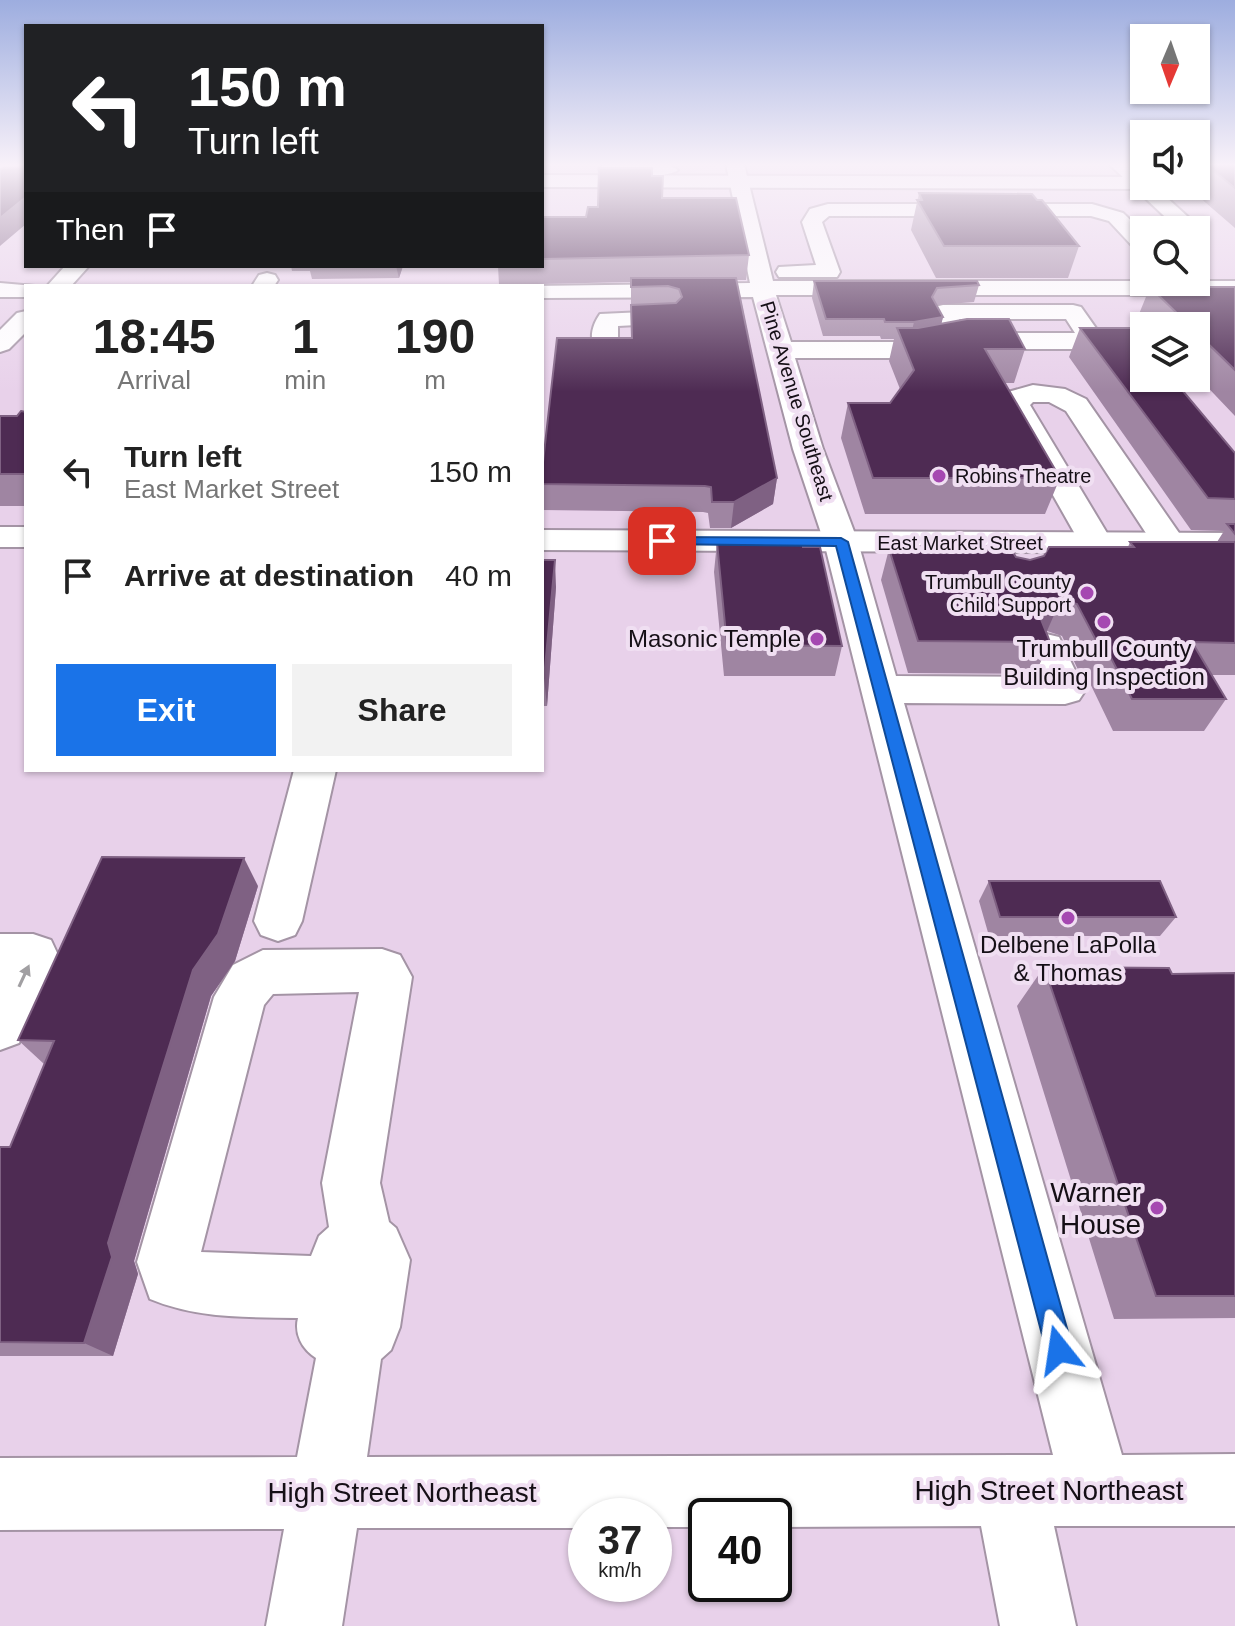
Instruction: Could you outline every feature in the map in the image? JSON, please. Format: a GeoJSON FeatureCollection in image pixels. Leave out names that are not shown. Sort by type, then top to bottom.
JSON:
{"type":"FeatureCollection","features":[{"type":"Feature","properties":{"kind":"street","name":"Pine Avenue Southeast"},"geometry":{"type":"LineString","coordinates":[[753,240],[808,449],[841,542],[1097,1490]]}},
{"type":"Feature","properties":{"kind":"street"},"geometry":{"type":"LineString","coordinates":[[575,308],[729,292],[762,280],[829,272],[818,240]]}},
{"type":"Feature","properties":{"kind":"street"},"geometry":{"type":"LineString","coordinates":[[60,284],[76,268]]}},
{"type":"Feature","properties":{"kind":"street"},"geometry":{"type":"LineString","coordinates":[[1210,273],[1235,273]]}},
{"type":"Feature","properties":{"kind":"street"},"geometry":{"type":"LineString","coordinates":[[762,280],[899,286],[1235,288]]}},
{"type":"Feature","properties":{"kind":"street"},"geometry":{"type":"LineString","coordinates":[[899,286],[958,341]]}},
{"type":"Feature","properties":{"kind":"street"},"geometry":{"type":"LineString","coordinates":[[0,290],[24,290]]}},
{"type":"Feature","properties":{"kind":"street"},"geometry":{"type":"LineString","coordinates":[[544,292],[614,329],[682,318]]}},
{"type":"Feature","properties":{"kind":"street"},"geometry":{"type":"LineString","coordinates":[[781,350],[910,350],[958,341],[1092,341],[1073,312],[927,312]]}},
{"type":"Feature","properties":{"kind":"street"},"geometry":{"type":"LineString","coordinates":[[742,317],[772,317]]}},
{"type":"Feature","properties":{"kind":"street"},"geometry":{"type":"LineString","coordinates":[[0,344],[24,320]]}},
{"type":"Feature","properties":{"kind":"street"},"geometry":{"type":"LineString","coordinates":[[1096,543],[1016,405],[1018,398],[1026,394],[1054,394],[1076,405],[1169,543]]}},
{"type":"Feature","properties":{"kind":"street"},"geometry":{"type":"LineString","coordinates":[[0,537],[24,537]]}},
{"type":"Feature","properties":{"kind":"street","name":"East Market Street"},"geometry":{"type":"LineString","coordinates":[[544,540],[1235,543]]}},
{"type":"Feature","properties":{"kind":"street"},"geometry":{"type":"LineString","coordinates":[[1001,543],[1016,579]]}},
{"type":"Feature","properties":{"kind":"street"},"geometry":{"type":"LineString","coordinates":[[881,689],[1065,691],[1046,646]]}},
{"type":"Feature","properties":{"kind":"street"},"geometry":{"type":"LineString","coordinates":[[278,921],[315,772]]}},
{"type":"Feature","properties":{"kind":"street"},"geometry":{"type":"LineString","coordinates":[[0,956],[33,955],[0,1026]]}},
{"type":"Feature","properties":{"kind":"street"},"geometry":{"type":"LineString","coordinates":[[304,1626],[327,1492],[349,1290],[351,1183],[387,977],[382,971],[368,970],[263,972],[251,981],[240,997],[168,1262],[172,1277],[202,1284],[349,1290]]}},
{"type":"Feature","properties":{"kind":"street"},"geometry":{"type":"LineString","coordinates":[[1010,1490],[1038,1626]]}},
{"type":"Feature","properties":{"kind":"street","name":"High Street Northeast"},"geometry":{"type":"LineString","coordinates":[[0,1494],[1235,1490]]}},
{"type":"Feature","properties":{"kind":"shaded area"},"geometry":{"type":"Polygon","coordinates":[[[0,240],[24,240],[24,268],[544,268],[544,240],[1130,240],[1130,296],[1210,296],[1210,240],[1235,240],[1235,1626],[0,1626],[0,240]]]}},
{"type":"Feature","properties":{"kind":"building"},"geometry":{"type":"Polygon","coordinates":[[[544,240],[746,240],[749,255],[544,259],[544,240]]]}},
{"type":"Feature","properties":{"kind":"building"},"geometry":{"type":"Polygon","coordinates":[[[940,240],[1074,240],[1079,246],[944,246],[940,240]]]}},
{"type":"Feature","properties":{"kind":"building"},"geometry":{"type":"Polygon","coordinates":[[[631,278],[736,278],[777,478],[734,502],[712,502],[711,487],[705,486],[544,484],[544,453],[557,338],[632,338],[631,305],[676,303],[682,297],[679,289],[668,286],[631,287],[631,278]]]}},
{"type":"Feature","properties":{"kind":"building"},"geometry":{"type":"Polygon","coordinates":[[[814,281],[977,281],[979,285],[937,288],[932,297],[943,317],[914,322],[885,322],[884,319],[826,319],[814,281]]]}},
{"type":"Feature","properties":{"kind":"building"},"geometry":{"type":"Polygon","coordinates":[[[1210,287],[1235,287],[1235,370],[1210,346],[1210,312],[1176,312],[1159,296],[1210,296],[1210,287]]]}},
{"type":"Feature","properties":{"kind":"building"},"geometry":{"type":"Polygon","coordinates":[[[967,319],[1009,319],[1025,349],[985,349],[1060,478],[873,478],[848,403],[890,403],[914,370],[897,328],[918,328],[967,319]]]}},
{"type":"Feature","properties":{"kind":"building"},"geometry":{"type":"Polygon","coordinates":[[[1080,328],[1130,328],[1130,392],[1184,392],[1235,453],[1235,499],[1208,498],[1080,328]]]}},
{"type":"Feature","properties":{"kind":"building"},"geometry":{"type":"Polygon","coordinates":[[[24,412],[24,474],[0,474],[0,416],[17,416],[24,412]]]}},
{"type":"Feature","properties":{"kind":"building"},"geometry":{"type":"Polygon","coordinates":[[[717,542],[803,542],[803,547],[820,547],[842,646],[727,645],[717,542]]]}},
{"type":"Feature","properties":{"kind":"building"},"geometry":{"type":"Polygon","coordinates":[[[1130,542],[1235,542],[1235,643],[1192,642],[1226,699],[1132,699],[1104,644],[1098,644],[1077,604],[1061,599],[1046,602],[1038,612],[1050,642],[918,641],[889,549],[911,549],[910,546],[1009,546],[1016,557],[1030,560],[1044,556],[1049,547],[1134,547],[1130,542]]]}},
{"type":"Feature","properties":{"kind":"building"},"geometry":{"type":"Polygon","coordinates":[[[544,560],[555,560],[544,678],[544,560]]]}},
{"type":"Feature","properties":{"kind":"building"},"geometry":{"type":"Polygon","coordinates":[[[102,857],[244,858],[218,934],[193,970],[108,1243],[112,1257],[84,1343],[0,1342],[0,1147],[10,1147],[54,1041],[18,1040],[102,857]]]}},
{"type":"Feature","properties":{"kind":"building"},"geometry":{"type":"Polygon","coordinates":[[[989,881],[1160,881],[1176,917],[1000,917],[989,881]]]}},
{"type":"Feature","properties":{"kind":"building","name":"Warner House"},"geometry":{"type":"Polygon","coordinates":[[[1044,967],[1169,968],[1172,974],[1235,973],[1235,1296],[1156,1296],[1044,967]]]}},
{"type":"Feature","properties":{"kind":"place","name":"Robins Theatre"},"geometry":{"type":"Point","coordinates":[939,476]}},
{"type":"Feature","properties":{"kind":"place","name":"Trumbull County Child Support"},"geometry":{"type":"Point","coordinates":[1087,593]}},
{"type":"Feature","properties":{"kind":"place","name":"Trumbull County Building Inspection"},"geometry":{"type":"Point","coordinates":[1104,622]}},
{"type":"Feature","properties":{"kind":"place","name":"Masonic Temple"},"geometry":{"type":"Point","coordinates":[817,639]}},
{"type":"Feature","properties":{"kind":"place","name":"Delbene LaPolla & Thomas"},"geometry":{"type":"Point","coordinates":[1068,918]}},
{"type":"Feature","properties":{"kind":"place","name":"Warner House"},"geometry":{"type":"Point","coordinates":[1157,1208]}},
{"type":"Feature","properties":{"kind":"route"},"geometry":{"type":"LineString","coordinates":[[662,541],[841,542],[1059,1350]]}}]}
